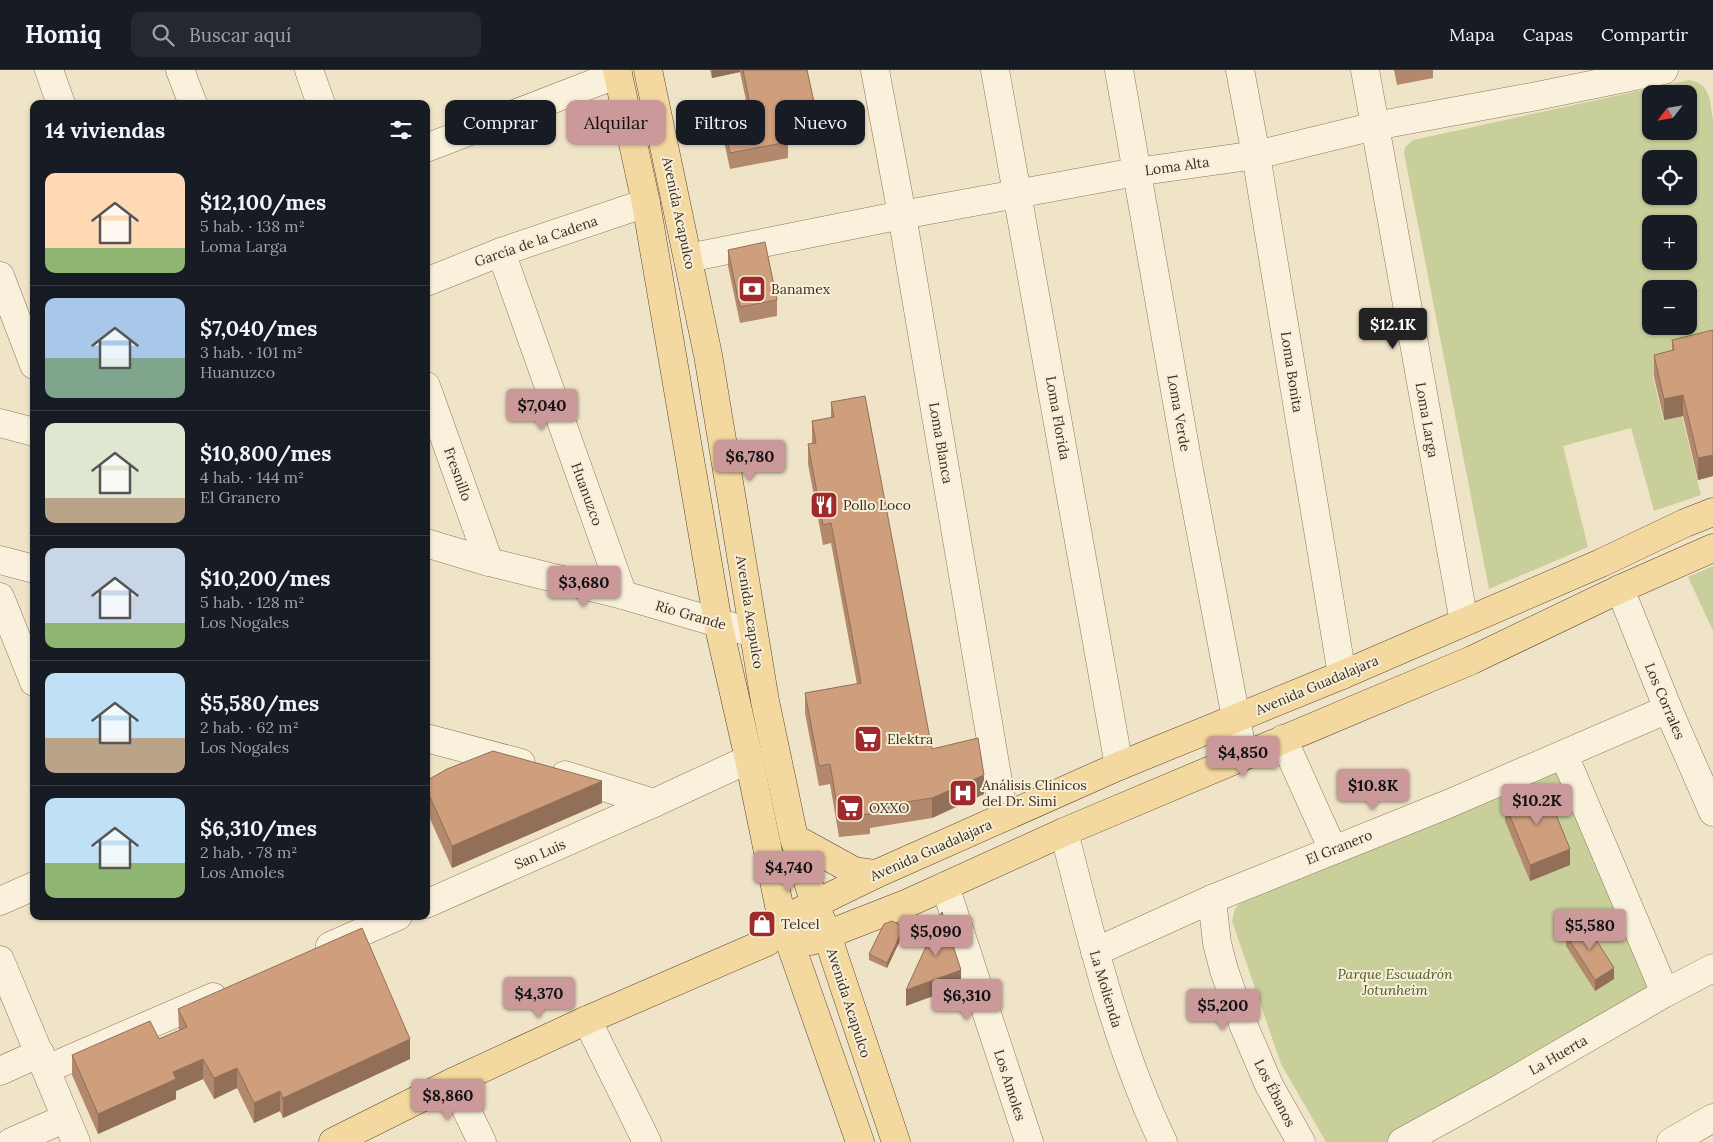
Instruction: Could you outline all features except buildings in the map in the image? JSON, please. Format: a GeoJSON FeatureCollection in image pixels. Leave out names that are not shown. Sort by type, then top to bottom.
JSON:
{"type":"FeatureCollection","features":[{"type":"Feature","properties":{"kind":"main road","name":"Avenida Acapulco"},"geometry":{"type":"LineString","coordinates":[[648,70],[708,354],[764,701],[794,838],[896,1142]]}},
{"type":"Feature","properties":{"kind":"main road"},"geometry":{"type":"LineString","coordinates":[[618,72],[646,203],[718,623],[749,758],[782,920]]}},
{"type":"Feature","properties":{"kind":"main road","name":"Avenida Guadalajara"},"geometry":{"type":"LineString","coordinates":[[779,945],[782,920],[876,874],[1119,766],[1342,675],[1601,563],[1685,523],[1713,512]]}},
{"type":"Feature","properties":{"kind":"main road"},"geometry":{"type":"LineString","coordinates":[[333,1142],[453,1082],[588,1020],[779,945],[827,935],[946,886],[1064,832],[1243,755],[1472,660],[1713,548]]}},
{"type":"Feature","properties":{"kind":"main road"},"geometry":{"type":"LineString","coordinates":[[794,838],[854,871],[876,874]]}},
{"type":"Feature","properties":{"kind":"main road"},"geometry":{"type":"LineString","coordinates":[[779,945],[860,1142]]}},
{"type":"Feature","properties":{"kind":"street"},"geometry":{"type":"LineString","coordinates":[[49,70],[60,100]]}},
{"type":"Feature","properties":{"kind":"street"},"geometry":{"type":"LineString","coordinates":[[180,70],[191,100]]}},
{"type":"Feature","properties":{"kind":"street"},"geometry":{"type":"LineString","coordinates":[[309,70],[320,100]]}},
{"type":"Feature","properties":{"kind":"street","name":"Loma Blanca"},"geometry":{"type":"LineString","coordinates":[[875,70],[902,215],[1004,817]]}},
{"type":"Feature","properties":{"kind":"street","name":"Loma Florida"},"geometry":{"type":"LineString","coordinates":[[995,70],[1119,766]]}},
{"type":"Feature","properties":{"kind":"street","name":"Loma Verde"},"geometry":{"type":"LineString","coordinates":[[1118,70],[1187,459],[1243,755]]}},
{"type":"Feature","properties":{"kind":"street","name":"Loma Bonita"},"geometry":{"type":"LineString","coordinates":[[1240,70],[1256,155],[1342,675]]}},
{"type":"Feature","properties":{"kind":"street","name":"Loma Larga"},"geometry":{"type":"LineString","coordinates":[[1365,70],[1464,622]]}},
{"type":"Feature","properties":{"kind":"street","name":"Loma Alta"},"geometry":{"type":"LineString","coordinates":[[688,258],[902,215],[1136,172],[1256,155],[1375,126],[1664,70]]}},
{"type":"Feature","properties":{"kind":"street"},"geometry":{"type":"LineString","coordinates":[[430,146],[618,72]]}},
{"type":"Feature","properties":{"kind":"street","name":"García de la Cadena"},"geometry":{"type":"LineString","coordinates":[[430,280],[501,252],[646,203]]}},
{"type":"Feature","properties":{"kind":"street","name":"Huanuzco"},"geometry":{"type":"LineString","coordinates":[[501,252],[623,595]]}},
{"type":"Feature","properties":{"kind":"street"},"geometry":{"type":"LineString","coordinates":[[0,276],[30,354]]}},
{"type":"Feature","properties":{"kind":"street","name":"Fresnillo"},"geometry":{"type":"LineString","coordinates":[[430,397],[489,562]]}},
{"type":"Feature","properties":{"kind":"street"},"geometry":{"type":"LineString","coordinates":[[0,423],[30,431]]}},
{"type":"Feature","properties":{"kind":"street","name":"Río Grande"},"geometry":{"type":"LineString","coordinates":[[430,544],[489,562],[623,595],[753,633]]}},
{"type":"Feature","properties":{"kind":"street"},"geometry":{"type":"LineString","coordinates":[[0,560],[30,568]]}},
{"type":"Feature","properties":{"kind":"street","name":"Los Corrales"},"geometry":{"type":"LineString","coordinates":[[1620,590],[1668,710],[1713,812]]}},
{"type":"Feature","properties":{"kind":"street"},"geometry":{"type":"LineString","coordinates":[[0,597],[30,672]]}},
{"type":"Feature","properties":{"kind":"street","name":"El Granero"},"geometry":{"type":"LineString","coordinates":[[1095,952],[1212,899],[1564,755],[1668,710]]}},
{"type":"Feature","properties":{"kind":"street"},"geometry":{"type":"LineString","coordinates":[[430,739],[580,779],[654,803]]}},
{"type":"Feature","properties":{"kind":"street"},"geometry":{"type":"LineString","coordinates":[[1283,739],[1332,850]]}},
{"type":"Feature","properties":{"kind":"street"},"geometry":{"type":"LineString","coordinates":[[1564,755],[1665,993]]}},
{"type":"Feature","properties":{"kind":"street","name":"San Luis"},"geometry":{"type":"LineString","coordinates":[[430,902],[654,803],[749,758]]}},
{"type":"Feature","properties":{"kind":"street","name":"La Molienda"},"geometry":{"type":"LineString","coordinates":[[1064,832],[1095,952],[1130,1065],[1144,1103],[1163,1142]]}},
{"type":"Feature","properties":{"kind":"street","name":"Los Amoles"},"geometry":{"type":"LineString","coordinates":[[946,886],[1029,1142]]}},
{"type":"Feature","properties":{"kind":"street"},"geometry":{"type":"LineString","coordinates":[[0,901],[30,888]]}},
{"type":"Feature","properties":{"kind":"street","name":"Los Ébanos"},"geometry":{"type":"LineString","coordinates":[[1212,899],[1217,942],[1224,970],[1243,1024],[1269,1085],[1301,1142]]}},
{"type":"Feature","properties":{"kind":"street"},"geometry":{"type":"LineString","coordinates":[[308,956],[389,920]]}},
{"type":"Feature","properties":{"kind":"street"},"geometry":{"type":"LineString","coordinates":[[0,960],[71,1130],[11,1142]]}},
{"type":"Feature","properties":{"kind":"street","name":"La Huerta"},"geometry":{"type":"LineString","coordinates":[[1402,1142],[1499,1090],[1665,993],[1713,968]]}},
{"type":"Feature","properties":{"kind":"street"},"geometry":{"type":"LineString","coordinates":[[0,1071],[43,1061],[236,987]]}},
{"type":"Feature","properties":{"kind":"street"},"geometry":{"type":"LineString","coordinates":[[588,1020],[647,1142]]}},
{"type":"Feature","properties":{"kind":"street"},"geometry":{"type":"LineString","coordinates":[[453,1082],[482,1142]]}},
{"type":"Feature","properties":{"kind":"street"},"geometry":{"type":"LineString","coordinates":[[1671,1142],[1713,1118]]}},
{"type":"Feature","properties":{"kind":"green space"},"geometry":{"type":"Polygon","coordinates":[[[1689,80],[1702,85],[1710,100],[1713,120],[1713,350],[1674,371],[1653,376],[1663,420],[1682,416],[1701,495],[1654,511],[1631,428],[1563,446],[1588,547],[1489,589],[1404,153],[1405,147],[1413,140],[1642,90],[1642,140],[1698,140],[1698,85],[1666,85],[1689,80]]]}},
{"type":"Feature","properties":{"kind":"green space"},"geometry":{"type":"Polygon","coordinates":[[[1713,566],[1713,631],[1688,577],[1713,566]]]}},
{"type":"Feature","properties":{"kind":"green space","name":"Parque Escuadrón Jotunheim"},"geometry":{"type":"Polygon","coordinates":[[[1558,771],[1655,984],[1386,1142],[1326,1142],[1281,1064],[1232,921],[1235,909],[1241,902],[1558,771]]]}},
{"type":"Feature","properties":{"kind":"place","name":"Banamex"},"geometry":{"type":"Point","coordinates":[752,289]}},
{"type":"Feature","properties":{"kind":"place","name":"Pollo Loco"},"geometry":{"type":"Point","coordinates":[824,505]}},
{"type":"Feature","properties":{"kind":"place","name":"Elektra"},"geometry":{"type":"Point","coordinates":[868,739]}},
{"type":"Feature","properties":{"kind":"place","name":"Análisis Clínicos del Dr. Simi"},"geometry":{"type":"Point","coordinates":[963,793]}},
{"type":"Feature","properties":{"kind":"place","name":"OXXO"},"geometry":{"type":"Point","coordinates":[850,808]}},
{"type":"Feature","properties":{"kind":"place","name":"Telcel"},"geometry":{"type":"Point","coordinates":[762,924]}}]}
